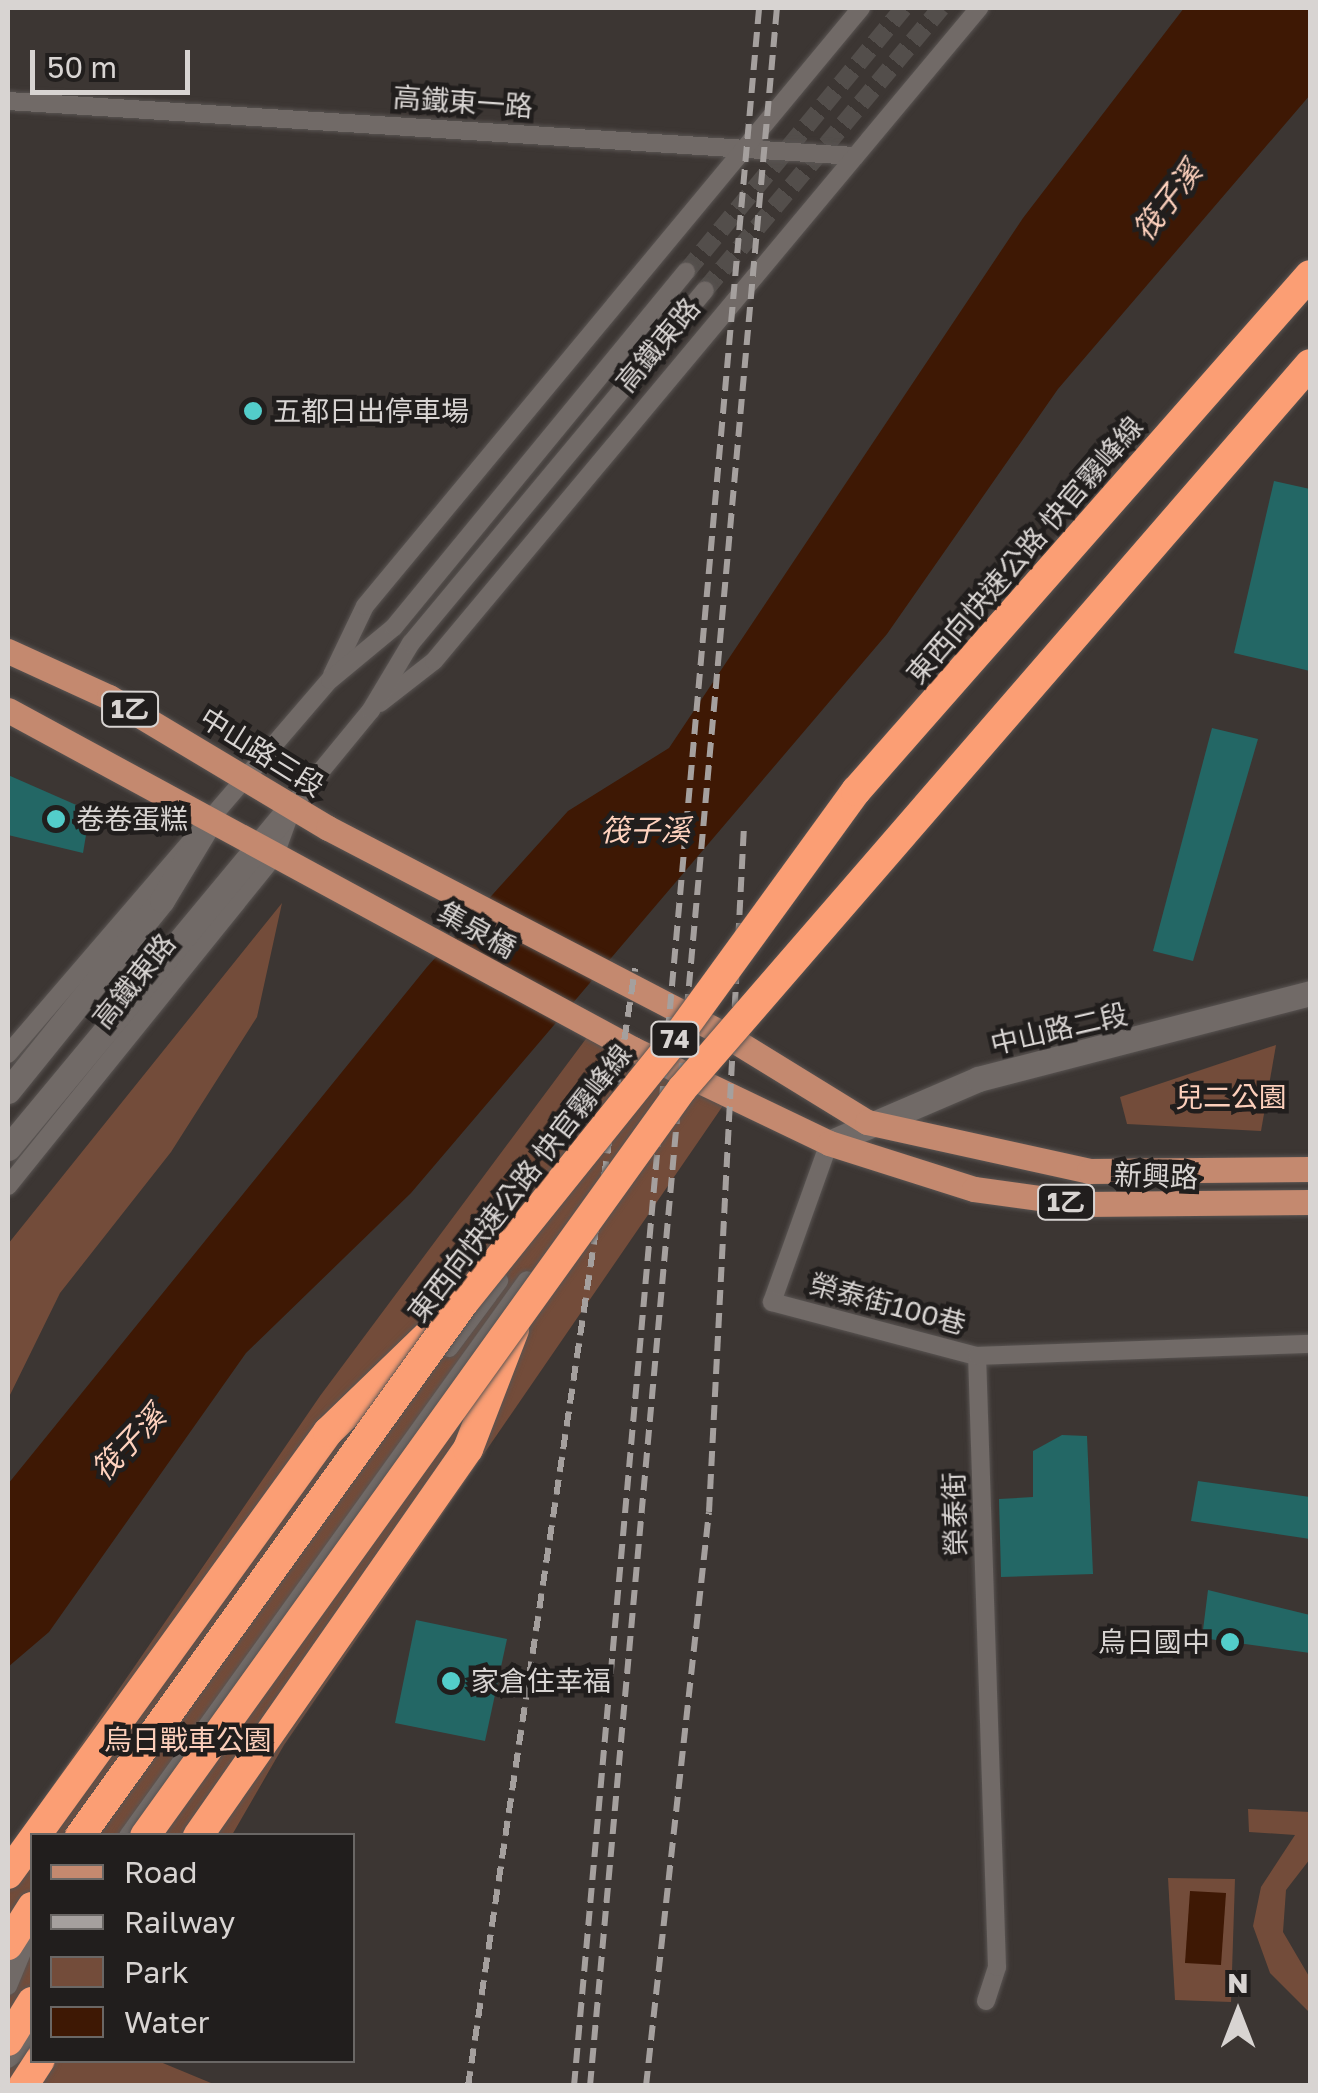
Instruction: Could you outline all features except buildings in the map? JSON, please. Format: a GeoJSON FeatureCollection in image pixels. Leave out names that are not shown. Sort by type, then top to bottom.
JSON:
{"type":"FeatureCollection","features":[{"type":"Feature","properties":{"kind":"highway","name":"東西向快速公路 快官霧峰線"},"geometry":{"type":"LineString","coordinates":[[82,1833],[464,1302],[675,1040],[856,791],[1310,275]]}},
{"type":"Feature","properties":{"kind":"highway","name":"74"},"geometry":{"type":"LineString","coordinates":[[146,1833],[682,1088],[1310,364]]}},
{"type":"Feature","properties":{"kind":"highway","name":"74"},"geometry":{"type":"LineString","coordinates":[[38,1833],[328,1432],[464,1302]]}},
{"type":"Feature","properties":{"kind":"highway","name":"74"},"geometry":{"type":"LineString","coordinates":[[200,1833],[468,1449],[522,1309]]}},
{"type":"Feature","properties":{"kind":"highway","name":"74"},"geometry":{"type":"LineString","coordinates":[[8,1874],[30,1844]]}},
{"type":"Feature","properties":{"kind":"highway"},"geometry":{"type":"LineString","coordinates":[[8,1945],[30,1911]]}},
{"type":"Feature","properties":{"kind":"highway"},"geometry":{"type":"LineString","coordinates":[[23,2086],[29,2052]]}},
{"type":"Feature","properties":{"kind":"main road","name":"中山路三段"},"geometry":{"type":"LineString","coordinates":[[8,651],[248,776],[324,825]]}},
{"type":"Feature","properties":{"kind":"main road","name":"1乙"},"geometry":{"type":"LineString","coordinates":[[8,710],[276,855]]}},
{"type":"Feature","properties":{"kind":"main road","name":"集泉橋"},"geometry":{"type":"LineString","coordinates":[[324,825],[658,1000],[867,1122]]}},
{"type":"Feature","properties":{"kind":"main road","name":"集泉橋"},"geometry":{"type":"LineString","coordinates":[[276,855],[673,1070]]}},
{"type":"Feature","properties":{"kind":"main road","name":"1乙"},"geometry":{"type":"LineString","coordinates":[[673,1070],[829,1144]]}},
{"type":"Feature","properties":{"kind":"main road","name":"新興路"},"geometry":{"type":"LineString","coordinates":[[867,1122],[1089,1171],[1310,1169]]}},
{"type":"Feature","properties":{"kind":"main road","name":"新興路"},"geometry":{"type":"LineString","coordinates":[[829,1144],[974,1189],[1082,1204],[1310,1202]]}},
{"type":"Feature","properties":{"kind":"street","name":"高鐵東路"},"geometry":{"type":"LineString","coordinates":[[330,680],[365,606],[861,8]]}},
{"type":"Feature","properties":{"kind":"street","name":"高鐵東路"},"geometry":{"type":"LineString","coordinates":[[371,710],[434,661],[979,8]]}},
{"type":"Feature","properties":{"kind":"street","name":"高鐵東一路"},"geometry":{"type":"LineString","coordinates":[[8,101],[855,156]]}},
{"type":"Feature","properties":{"kind":"street","name":"高鐵東路"},"geometry":{"type":"LineString","coordinates":[[8,1054],[330,680],[394,626],[686,272]]}},
{"type":"Feature","properties":{"kind":"street","name":"高鐵東路"},"geometry":{"type":"LineString","coordinates":[[8,1186],[276,855],[293,805],[371,710],[412,642],[706,290]]}},
{"type":"Feature","properties":{"kind":"street","name":"高鐵東路"},"geometry":{"type":"LineString","coordinates":[[8,1091],[162,900],[211,818]]}},
{"type":"Feature","properties":{"kind":"street","name":"高鐵東路"},"geometry":{"type":"LineString","coordinates":[[8,1148],[276,855]]}},
{"type":"Feature","properties":{"kind":"street","name":"中山路二段"},"geometry":{"type":"LineString","coordinates":[[829,1144],[867,1122],[978,1079],[1310,993]]}},
{"type":"Feature","properties":{"kind":"street"},"geometry":{"type":"LineString","coordinates":[[98,1833],[164,1737],[673,1070]]}},
{"type":"Feature","properties":{"kind":"street"},"geometry":{"type":"LineString","coordinates":[[130,1833],[184,1750],[406,1436],[673,1070]]}},
{"type":"Feature","properties":{"kind":"street","name":"榮泰街100巷"},"geometry":{"type":"LineString","coordinates":[[829,1144],[772,1302],[978,1356]]}},
{"type":"Feature","properties":{"kind":"street"},"geometry":{"type":"LineString","coordinates":[[978,1356],[1310,1344]]}},
{"type":"Feature","properties":{"kind":"street","name":"榮泰街"},"geometry":{"type":"LineString","coordinates":[[978,1356],[998,1967],[986,2001]]}},
{"type":"Feature","properties":{"kind":"street"},"geometry":{"type":"LineString","coordinates":[[164,1737],[184,1750]]}},
{"type":"Feature","properties":{"kind":"street"},"geometry":{"type":"LineString","coordinates":[[8,1986],[30,1933]]}},
{"type":"Feature","properties":{"kind":"street"},"geometry":{"type":"LineString","coordinates":[[8,2060],[29,2052]]}},
{"type":"Feature","properties":{"kind":"street"},"geometry":{"type":"LineString","coordinates":[[36,2063],[50,2086]]}},
{"type":"Feature","properties":{"kind":"green space"},"geometry":{"type":"Polygon","coordinates":[[[282,903],[257,1017],[171,1152],[60,1293],[8,1399],[8,1244],[282,903]]]}},
{"type":"Feature","properties":{"kind":"green space","name":"烏日戰車公園"},"geometry":{"type":"Polygon","coordinates":[[[591,1032],[731,1094],[284,1745],[233,1833],[30,1833],[30,2063],[163,2063],[211,2083],[8,2086],[8,1851],[320,1396],[591,1032]]]}},
{"type":"Feature","properties":{"kind":"green space","name":"兒二公園"},"geometry":{"type":"Polygon","coordinates":[[[1276,1045],[1261,1131],[1127,1124],[1120,1097],[1276,1045]]]}},
{"type":"Feature","properties":{"kind":"green space"},"geometry":{"type":"Polygon","coordinates":[[[1248,1809],[1310,1812],[1310,1859],[1286,1890],[1283,1932],[1310,1978],[1310,2013],[1270,1973],[1253,1926],[1261,1887],[1295,1835],[1249,1832],[1248,1809]]]}},
{"type":"Feature","properties":{"kind":"green space"},"geometry":{"type":"Polygon","coordinates":[[[1168,1878],[1235,1879],[1231,2002],[1175,2000],[1168,1878]]]}},
{"type":"Feature","properties":{"kind":"water","name":"筏子溪"},"geometry":{"type":"Polygon","coordinates":[[[1184,8],[1310,8],[1310,95],[1058,389],[887,634],[411,1193],[246,1353],[49,1632],[8,1667],[8,1484],[427,967],[568,811],[669,748],[1023,218],[1184,8]]]}},
{"type":"Feature","properties":{"kind":"water"},"geometry":{"type":"Polygon","coordinates":[[[1190,1891],[1226,1893],[1221,1965],[1185,1963],[1190,1891]]]}},
{"type":"Feature","properties":{"kind":"tunnel"},"geometry":{"type":"LineString","coordinates":[[686,272],[904,8]]}},
{"type":"Feature","properties":{"kind":"tunnel"},"geometry":{"type":"LineString","coordinates":[[705,290],[941,8]]}},
{"type":"Feature","properties":{"kind":"railway"},"geometry":{"type":"LineString","coordinates":[[574,2086],[759,8]]}},
{"type":"Feature","properties":{"kind":"railway"},"geometry":{"type":"LineString","coordinates":[[590,2086],[777,8]]}},
{"type":"Feature","properties":{"kind":"railway"},"geometry":{"type":"LineString","coordinates":[[646,2086],[709,1512],[744,826]]}},
{"type":"Feature","properties":{"kind":"railway"},"geometry":{"type":"LineString","coordinates":[[468,2086],[635,968]]}},
{"type":"Feature","properties":{"kind":"place","name":"五都日出停車場"},"geometry":{"type":"Point","coordinates":[253,411]}},
{"type":"Feature","properties":{"kind":"place","name":"卷卷蛋糕"},"geometry":{"type":"Point","coordinates":[56,819]}},
{"type":"Feature","properties":{"kind":"place","name":"烏日國中"},"geometry":{"type":"Point","coordinates":[1230,1642]}},
{"type":"Feature","properties":{"kind":"place","name":"家倉住幸福"},"geometry":{"type":"Point","coordinates":[451,1681]}}]}
